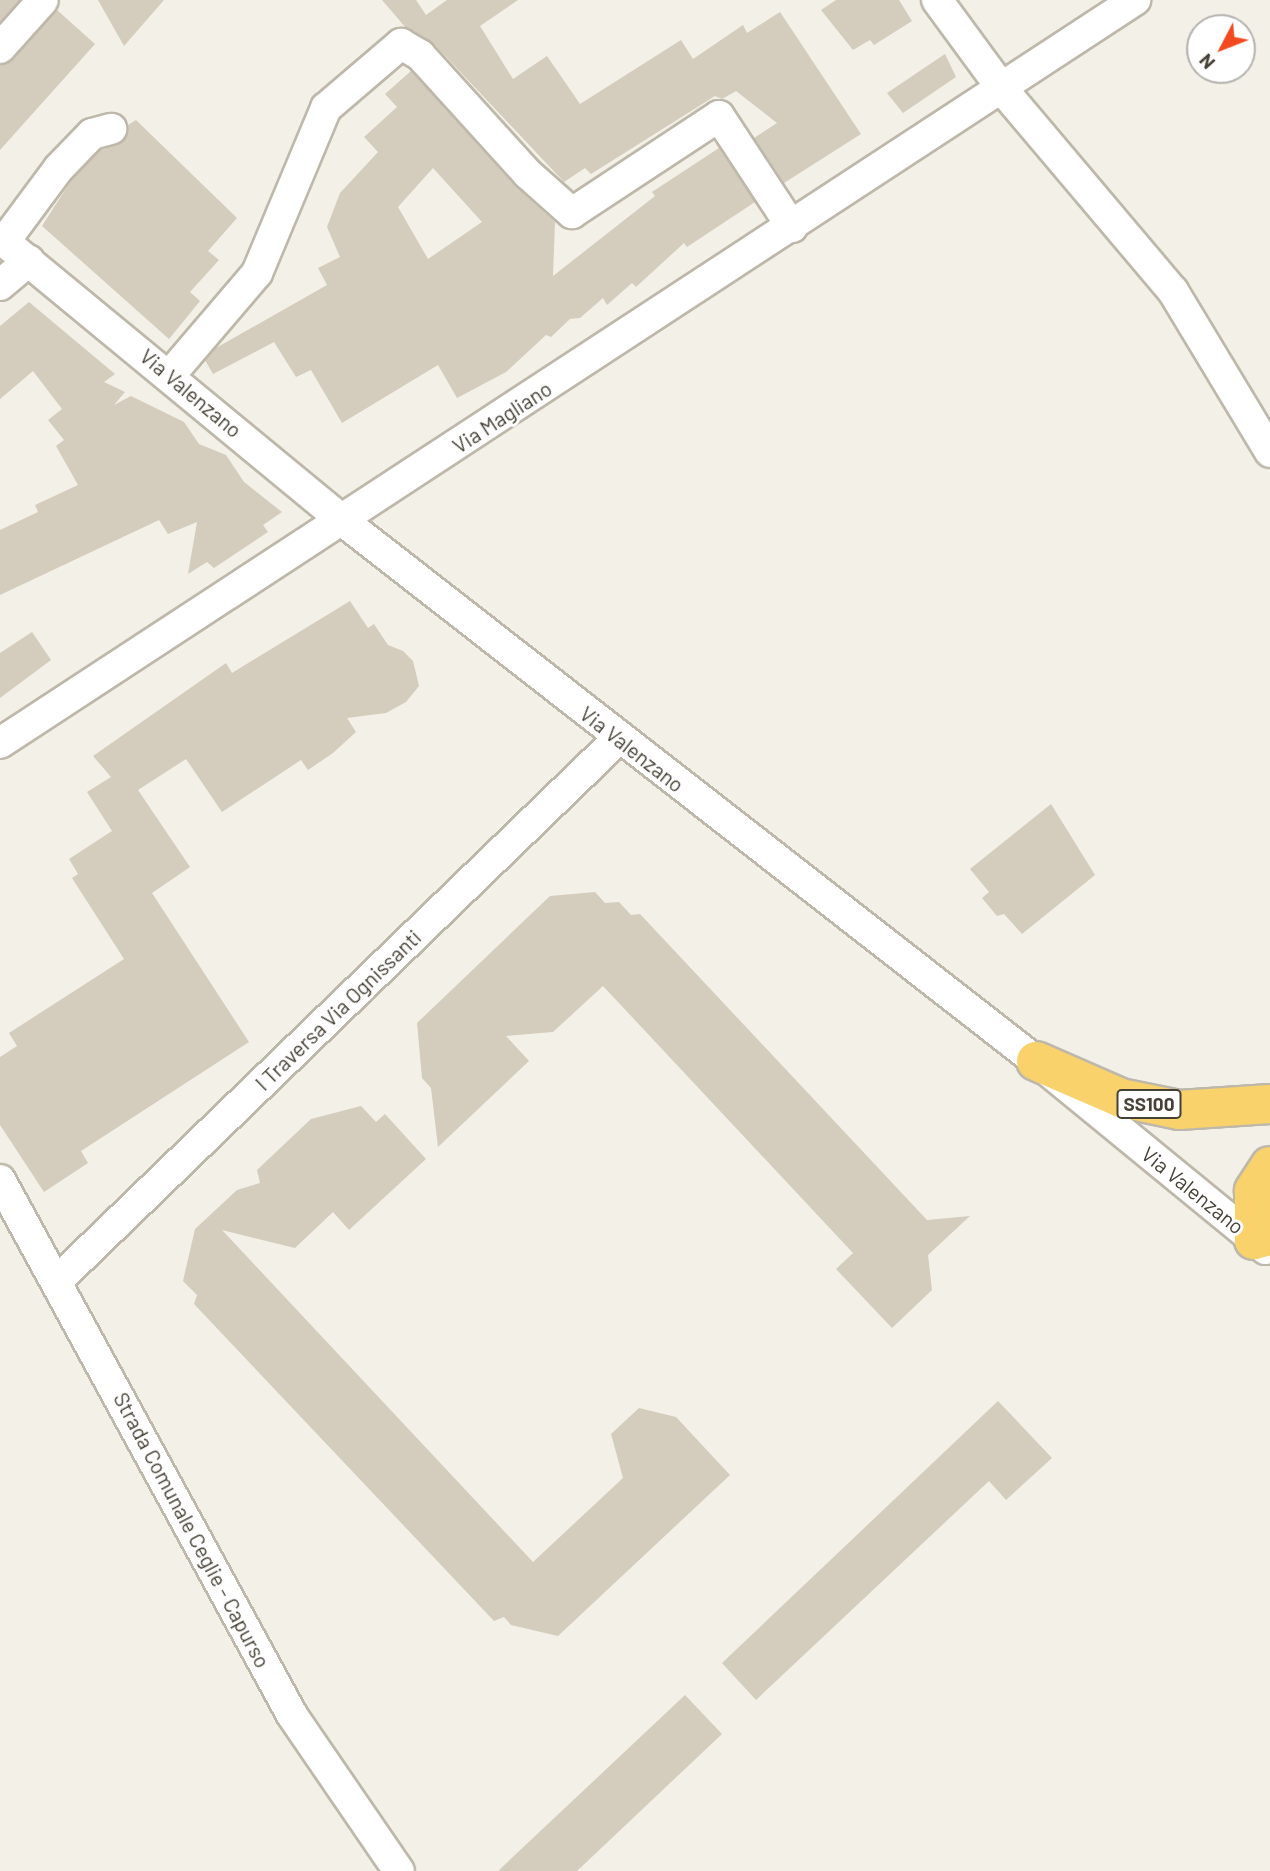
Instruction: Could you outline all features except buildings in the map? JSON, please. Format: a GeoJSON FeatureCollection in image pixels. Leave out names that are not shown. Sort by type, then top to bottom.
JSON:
{"type":"FeatureCollection","features":[{"type":"Feature","properties":{"kind":"highway","name":"SS100"},"geometry":{"type":"LineString","coordinates":[[1036,1061],[1121,1098],[1179,1110],[1270,1104]]}},
{"type":"Feature","properties":{"kind":"highway"},"geometry":{"type":"LineString","coordinates":[[1265,1243],[1254,1191],[1270,1166]]}},
{"type":"Feature","properties":{"kind":"street"},"geometry":{"type":"LineString","coordinates":[[0,48],[43,0]]}},
{"type":"Feature","properties":{"kind":"street"},"geometry":{"type":"LineString","coordinates":[[937,0],[1003,90],[1173,291],[1270,452]]}},
{"type":"Feature","properties":{"kind":"street","name":"Via Magliano"},"geometry":{"type":"LineString","coordinates":[[0,743],[1003,90],[1135,0]]}},
{"type":"Feature","properties":{"kind":"street"},"geometry":{"type":"LineString","coordinates":[[170,375],[257,273],[326,108],[401,44],[420,55],[528,174],[572,213],[719,116],[792,227]]}},
{"type":"Feature","properties":{"kind":"street"},"geometry":{"type":"LineString","coordinates":[[2,240],[59,168],[92,134],[111,129]]}},
{"type":"Feature","properties":{"kind":"street","name":"Via Valenzano"},"geometry":{"type":"LineString","coordinates":[[2,240],[170,375],[343,521],[618,739],[1036,1061],[1265,1243]]}},
{"type":"Feature","properties":{"kind":"street"},"geometry":{"type":"LineString","coordinates":[[0,285],[29,261]]}},
{"type":"Feature","properties":{"kind":"street","name":"I Traversa Via Ognissanti"},"geometry":{"type":"LineString","coordinates":[[57,1281],[618,739]]}},
{"type":"Feature","properties":{"kind":"street","name":"Strada Comunale Ceglie - Capurso"},"geometry":{"type":"LineString","coordinates":[[0,1180],[292,1715],[399,1871]]}}]}
